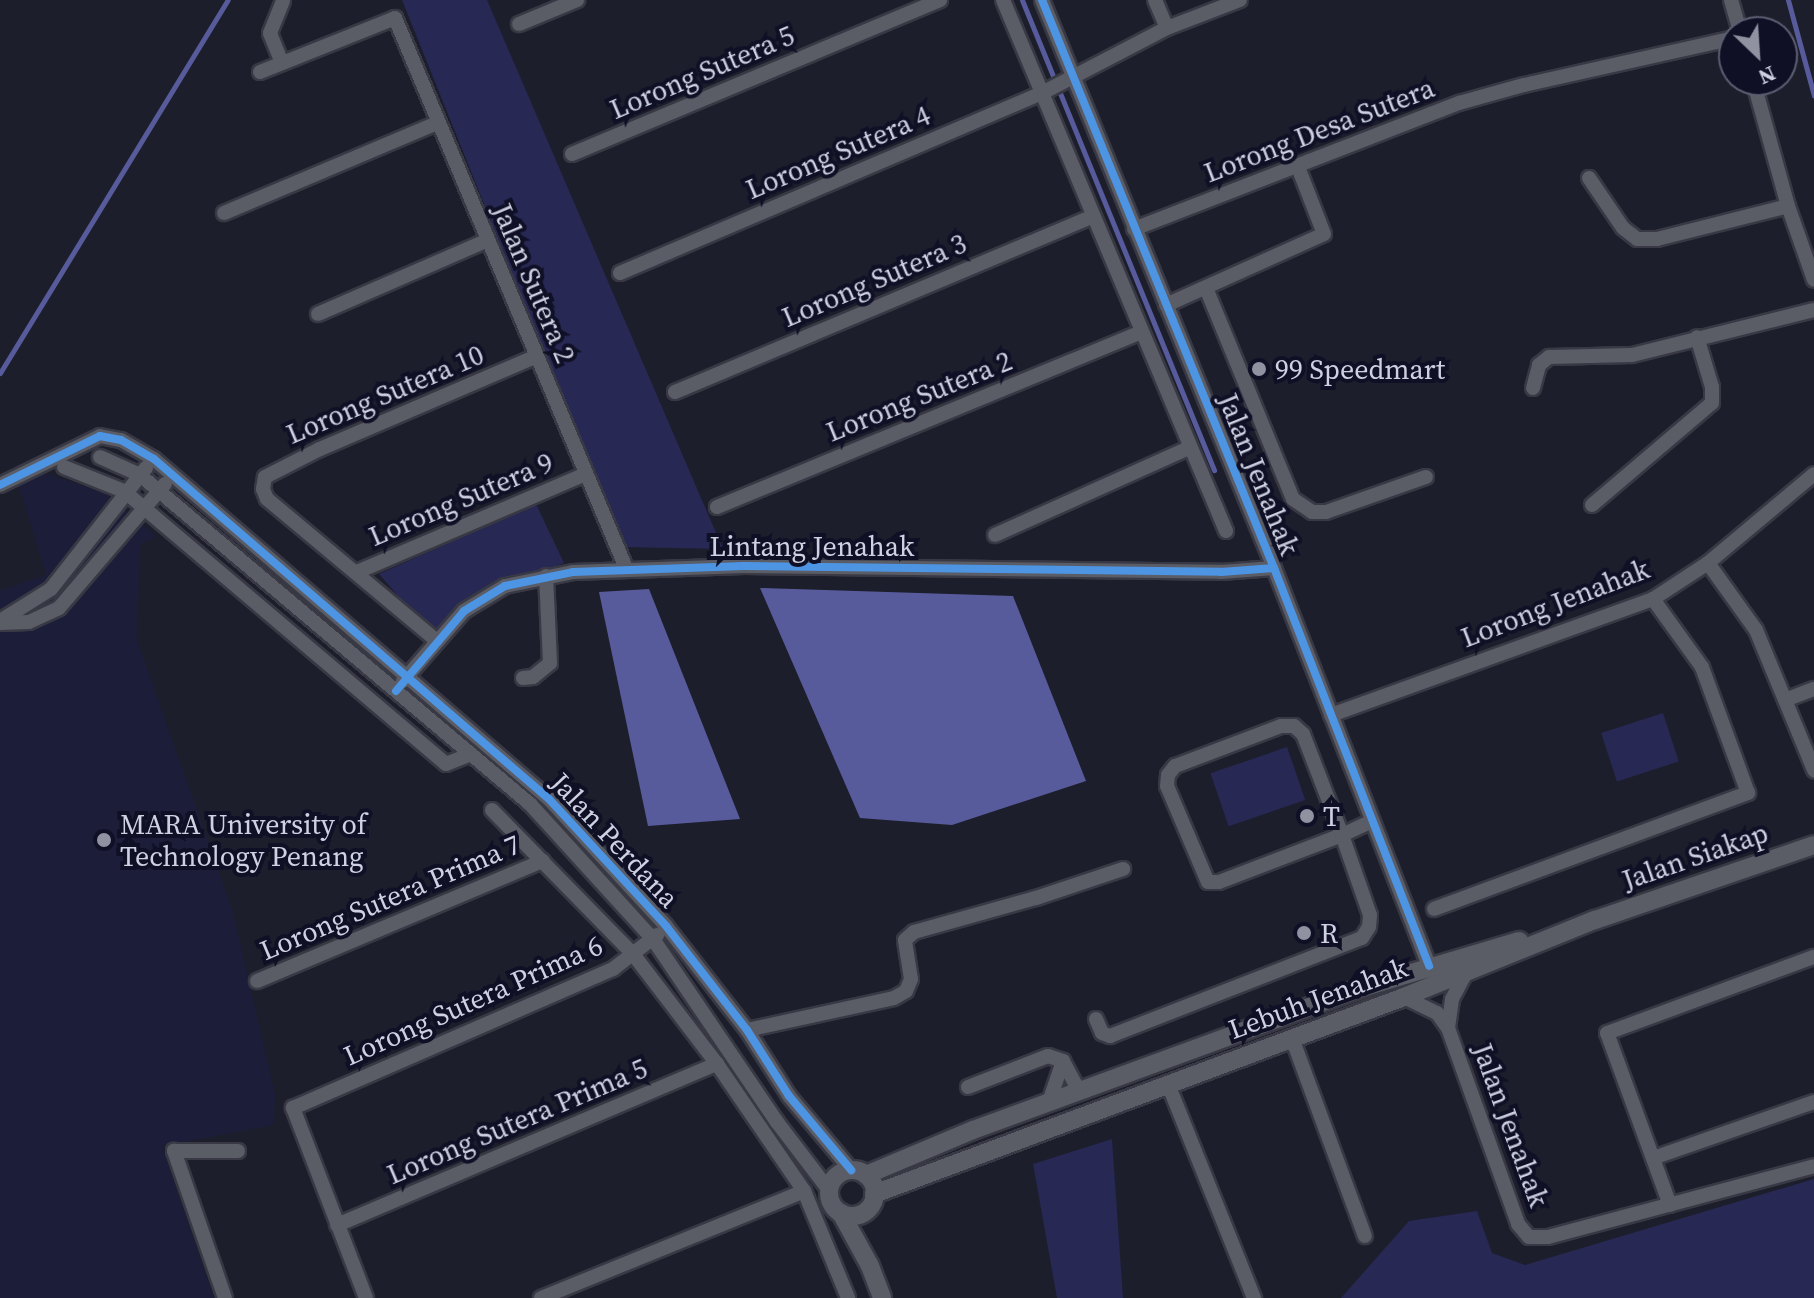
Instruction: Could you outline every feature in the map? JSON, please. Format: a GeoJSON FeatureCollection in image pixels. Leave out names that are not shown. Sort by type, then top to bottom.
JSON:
{"type":"FeatureCollection","features":[{"type":"Feature","properties":{"kind":"street"},"geometry":{"type":"LineString","coordinates":[[260,72],[282,63],[270,33],[283,9],[283,0]]}},
{"type":"Feature","properties":{"kind":"street"},"geometry":{"type":"LineString","coordinates":[[519,24],[577,0]]}},
{"type":"Feature","properties":{"kind":"street","name":"Lorong Sutera 5"},"geometry":{"type":"LineString","coordinates":[[572,154],[940,0]]}},
{"type":"Feature","properties":{"kind":"street"},"geometry":{"type":"LineString","coordinates":[[1003,0],[1226,531]]}},
{"type":"Feature","properties":{"kind":"street","name":"Jalan Jenahak"},"geometry":{"type":"LineString","coordinates":[[1042,0],[1274,568],[1429,966]]}},
{"type":"Feature","properties":{"kind":"street"},"geometry":{"type":"LineString","coordinates":[[1155,0],[1167,28]]}},
{"type":"Feature","properties":{"kind":"street","name":"Lorong Sutera 4"},"geometry":{"type":"LineString","coordinates":[[620,273],[1044,92],[1167,28],[1240,0]]}},
{"type":"Feature","properties":{"kind":"street","name":"Jalan Sutera 2"},"geometry":{"type":"LineString","coordinates":[[282,63],[395,18],[626,568]]}},
{"type":"Feature","properties":{"kind":"street","name":"Lorong Desa Sutera"},"geometry":{"type":"LineString","coordinates":[[1134,229],[1459,103],[1524,85],[1718,42]]}},
{"type":"Feature","properties":{"kind":"street"},"geometry":{"type":"LineString","coordinates":[[1757,96],[1788,206],[1814,280]]}},
{"type":"Feature","properties":{"kind":"street"},"geometry":{"type":"LineString","coordinates":[[224,213],[439,122]]}},
{"type":"Feature","properties":{"kind":"street"},"geometry":{"type":"LineString","coordinates":[[1166,305],[1324,234],[1298,167]]}},
{"type":"Feature","properties":{"kind":"street"},"geometry":{"type":"LineString","coordinates":[[1589,178],[1623,228],[1637,239],[1657,239],[1788,206]]}},
{"type":"Feature","properties":{"kind":"street","name":"Lorong Sutera 3"},"geometry":{"type":"LineString","coordinates":[[675,392],[1093,216]]}},
{"type":"Feature","properties":{"kind":"street"},"geometry":{"type":"LineString","coordinates":[[318,314],[488,240]]}},
{"type":"Feature","properties":{"kind":"street"},"geometry":{"type":"LineString","coordinates":[[1206,288],[1293,499],[1312,512],[1326,512],[1426,477]]}},
{"type":"Feature","properties":{"kind":"street"},"geometry":{"type":"LineString","coordinates":[[1533,388],[1539,365],[1549,357],[1632,355],[1814,310]]}},
{"type":"Feature","properties":{"kind":"street","name":"Lorong Sutera 2"},"geometry":{"type":"LineString","coordinates":[[717,507],[1141,332]]}},
{"type":"Feature","properties":{"kind":"street"},"geometry":{"type":"LineString","coordinates":[[1592,505],[1712,403],[1712,387],[1697,337]]}},
{"type":"Feature","properties":{"kind":"street","name":"Lorong Sutera 10"},"geometry":{"type":"LineString","coordinates":[[357,572],[267,499],[263,489],[265,477],[279,468],[537,356]]}},
{"type":"Feature","properties":{"kind":"street","name":"Jalan Perdana"},"geometry":{"type":"LineString","coordinates":[[0,485],[100,436],[121,440],[154,459],[549,799],[666,926],[747,1030],[789,1096],[858,1173]]}},
{"type":"Feature","properties":{"kind":"street"},"geometry":{"type":"LineString","coordinates":[[995,535],[1189,448]]}},
{"type":"Feature","properties":{"kind":"street","name":"Jalan Perdana"},"geometry":{"type":"LineString","coordinates":[[100,457],[140,475],[530,804],[653,939],[777,1122],[829,1190]]}},
{"type":"Feature","properties":{"kind":"street"},"geometry":{"type":"LineString","coordinates":[[0,622],[51,589],[124,491],[154,459]]}},
{"type":"Feature","properties":{"kind":"street"},"geometry":{"type":"LineString","coordinates":[[64,467],[124,491],[446,764],[471,754]]}},
{"type":"Feature","properties":{"kind":"street","name":"Lorong Sutera 9"},"geometry":{"type":"LineString","coordinates":[[357,572],[586,474]]}},
{"type":"Feature","properties":{"kind":"street","name":"Lorong Jenahak"},"geometry":{"type":"LineString","coordinates":[[1331,715],[1653,599],[1708,563],[1814,474]]}},
{"type":"Feature","properties":{"kind":"street"},"geometry":{"type":"LineString","coordinates":[[0,622],[29,622],[59,608],[173,475]]}},
{"type":"Feature","properties":{"kind":"street"},"geometry":{"type":"LineString","coordinates":[[1708,563],[1756,630],[1814,770]]}},
{"type":"Feature","properties":{"kind":"street","name":"Lintang Jenahak"},"geometry":{"type":"LineString","coordinates":[[396,691],[464,611],[505,586],[546,576],[626,568],[744,566],[1221,572],[1274,568]]}},
{"type":"Feature","properties":{"kind":"street"},"geometry":{"type":"LineString","coordinates":[[357,572],[437,641]]}},
{"type":"Feature","properties":{"kind":"street"},"geometry":{"type":"LineString","coordinates":[[523,678],[533,677],[550,663],[546,576]]}},
{"type":"Feature","properties":{"kind":"street"},"geometry":{"type":"LineString","coordinates":[[1434,909],[1748,793],[1702,667],[1653,599]]}},
{"type":"Feature","properties":{"kind":"street"},"geometry":{"type":"LineString","coordinates":[[1785,700],[1814,689]]}},
{"type":"Feature","properties":{"kind":"street"},"geometry":{"type":"LineString","coordinates":[[1096,1019],[1102,1033],[1110,1036],[1362,938],[1369,927],[1370,915],[1342,835],[1303,734],[1294,726],[1281,726],[1175,766],[1168,775],[1167,786],[1208,882],[1219,882],[1342,835],[1372,821]]}},
{"type":"Feature","properties":{"kind":"street"},"geometry":{"type":"LineString","coordinates":[[492,810],[633,954],[717,1064],[804,1191],[848,1298]]}},
{"type":"Feature","properties":{"kind":"street","name":"Jalan Siakap"},"geometry":{"type":"LineString","coordinates":[[1595,920],[1814,845]]}},
{"type":"Feature","properties":{"kind":"street","name":"Lorong Sutera Prima 7"},"geometry":{"type":"LineString","coordinates":[[257,981],[543,861]]}},
{"type":"Feature","properties":{"kind":"street"},"geometry":{"type":"LineString","coordinates":[[747,1030],[894,998],[906,991],[911,979],[905,940],[914,932],[1036,898],[1123,869]]}},
{"type":"Feature","properties":{"kind":"street","name":"Lebuh Jenahak"},"geometry":{"type":"LineString","coordinates":[[858,1173],[1429,966],[1595,920]]}},
{"type":"Feature","properties":{"kind":"street","name":"Lebuh Jenahak"},"geometry":{"type":"LineString","coordinates":[[871,1201],[1168,1084],[1466,973],[1595,920]]}},
{"type":"Feature","properties":{"kind":"street","name":"Lorong Sutera Prima 6"},"geometry":{"type":"LineString","coordinates":[[337,1225],[293,1108],[613,969],[666,926]]}},
{"type":"Feature","properties":{"kind":"street"},"geometry":{"type":"LineString","coordinates":[[1814,957],[1607,1033],[1670,1205],[1814,1166]]}},
{"type":"Feature","properties":{"kind":"street","name":"Jalan Jenahak"},"geometry":{"type":"LineString","coordinates":[[1448,1028],[1452,999],[1466,973]]}},
{"type":"Feature","properties":{"kind":"street","name":"Jalan Jenahak"},"geometry":{"type":"LineString","coordinates":[[1404,997],[1437,1013],[1448,1028],[1518,1224],[1529,1237],[1548,1237],[1670,1205]]}},
{"type":"Feature","properties":{"kind":"street"},"geometry":{"type":"LineString","coordinates":[[1292,1038],[1365,1236]]}},
{"type":"Feature","properties":{"kind":"street"},"geometry":{"type":"LineString","coordinates":[[968,1087],[1040,1057],[1063,1061]]}},
{"type":"Feature","properties":{"kind":"street"},"geometry":{"type":"LineString","coordinates":[[1063,1061],[1079,1091]]}},
{"type":"Feature","properties":{"kind":"street"},"geometry":{"type":"LineString","coordinates":[[1049,1102],[1063,1061]]}},
{"type":"Feature","properties":{"kind":"street","name":"Lorong Sutera Prima 5"},"geometry":{"type":"LineString","coordinates":[[337,1225],[717,1064]]}},
{"type":"Feature","properties":{"kind":"street"},"geometry":{"type":"LineString","coordinates":[[1168,1084],[1254,1298]]}},
{"type":"Feature","properties":{"kind":"street"},"geometry":{"type":"LineString","coordinates":[[1653,1158],[1814,1102]]}},
{"type":"Feature","properties":{"kind":"street"},"geometry":{"type":"LineString","coordinates":[[225,1298],[174,1151],[238,1151]]}},
{"type":"Feature","properties":{"kind":"street"},"geometry":{"type":"LineString","coordinates":[[870,1266],[871,1201],[858,1173],[838,1175],[829,1190],[832,1203],[841,1213],[870,1266],[882,1298]]}},
{"type":"Feature","properties":{"kind":"street"},"geometry":{"type":"LineString","coordinates":[[541,1298],[804,1191]]}},
{"type":"Feature","properties":{"kind":"street"},"geometry":{"type":"LineString","coordinates":[[841,1213],[858,1215],[871,1201]]}},
{"type":"Feature","properties":{"kind":"street"},"geometry":{"type":"LineString","coordinates":[[337,1225],[366,1298]]}},
{"type":"Feature","properties":{"kind":"shaded area"},"geometry":{"type":"Polygon","coordinates":[[[402,0],[487,0],[723,549],[622,547],[402,0]]]}},
{"type":"Feature","properties":{"kind":"shaded area","name":"MARA University of Technology Penang"},"geometry":{"type":"Polygon","coordinates":[[[41,472],[105,493],[156,536],[140,545],[137,640],[233,912],[275,1094],[274,1125],[162,1146],[214,1298],[0,1298],[0,590],[46,575],[18,483],[41,472]]]}},
{"type":"Feature","properties":{"kind":"shaded area"},"geometry":{"type":"Polygon","coordinates":[[[536,504],[564,563],[505,586],[437,641],[379,574],[536,504]]]}},
{"type":"Feature","properties":{"kind":"shaded area"},"geometry":{"type":"Polygon","coordinates":[[[1663,713],[1679,762],[1617,782],[1601,733],[1663,713]]]}},
{"type":"Feature","properties":{"kind":"shaded area"},"geometry":{"type":"Polygon","coordinates":[[[1287,747],[1305,800],[1229,826],[1210,773],[1287,747]]]}},
{"type":"Feature","properties":{"kind":"shaded area"},"geometry":{"type":"Polygon","coordinates":[[[1112,1139],[1123,1298],[1057,1298],[1033,1164],[1112,1139]]]}},
{"type":"Feature","properties":{"kind":"shaded area"},"geometry":{"type":"Polygon","coordinates":[[[1814,1179],[1814,1298],[1341,1298],[1409,1221],[1477,1211],[1492,1253],[1525,1265],[1814,1179]]]}},
{"type":"Feature","properties":{"kind":"water"},"geometry":{"type":"Polygon","coordinates":[[[760,588],[1013,596],[1086,781],[952,825],[860,818],[760,588]]]}},
{"type":"Feature","properties":{"kind":"water"},"geometry":{"type":"Polygon","coordinates":[[[649,589],[740,819],[648,826],[599,592],[649,589]]]}},
{"type":"Feature","properties":{"kind":"waterway"},"geometry":{"type":"LineString","coordinates":[[0,373],[228,0]]}},
{"type":"Feature","properties":{"kind":"waterway"},"geometry":{"type":"LineString","coordinates":[[1022,0],[1214,470]]}},
{"type":"Feature","properties":{"kind":"waterway"},"geometry":{"type":"LineString","coordinates":[[1788,0],[1814,96]]}},
{"type":"Feature","properties":{"kind":"cycle path"},"geometry":{"type":"LineString","coordinates":[[1042,0],[1274,568],[1429,966]]}},
{"type":"Feature","properties":{"kind":"cycle path"},"geometry":{"type":"LineString","coordinates":[[0,485],[100,436],[121,440],[154,459],[549,799],[666,926],[747,1030],[789,1096],[851,1170]]}},
{"type":"Feature","properties":{"kind":"cycle path"},"geometry":{"type":"LineString","coordinates":[[396,691],[464,611],[505,586],[573,572],[744,566],[1221,572],[1274,568]]}},
{"type":"Feature","properties":{"kind":"place","name":"99 Speedmart"},"geometry":{"type":"Point","coordinates":[1259,369]}},
{"type":"Feature","properties":{"kind":"place","name":"T"},"geometry":{"type":"Point","coordinates":[1307,816]}},
{"type":"Feature","properties":{"kind":"place","name":"MARA University of Technology Penang"},"geometry":{"type":"Point","coordinates":[104,840]}},
{"type":"Feature","properties":{"kind":"place","name":"R"},"geometry":{"type":"Point","coordinates":[1304,933]}}]}
